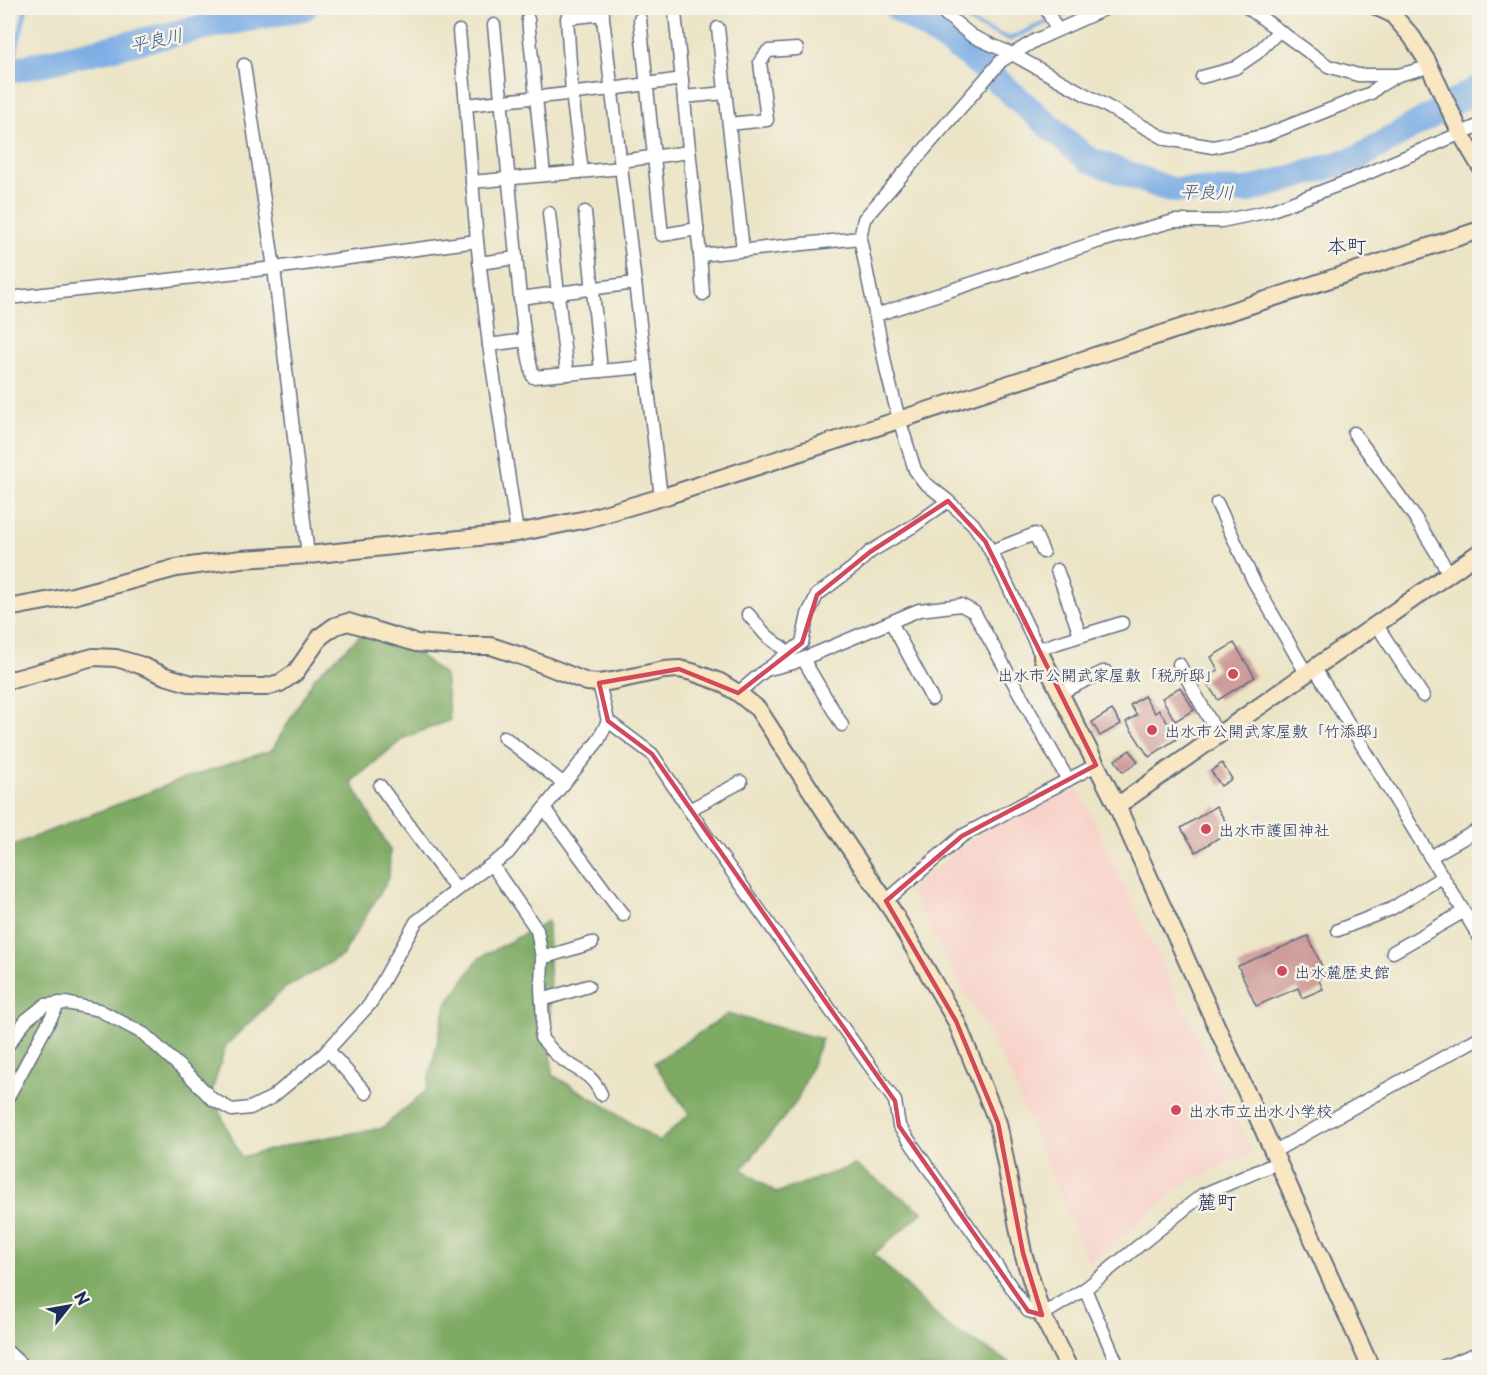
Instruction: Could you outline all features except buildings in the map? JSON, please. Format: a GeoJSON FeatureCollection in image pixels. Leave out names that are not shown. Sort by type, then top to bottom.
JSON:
{"type":"FeatureCollection","features":[{"type":"Feature","properties":{"kind":"street"},"geometry":{"type":"LineString","coordinates":[[938,8],[972,36],[1007,58],[1166,139],[1214,147],[1266,135],[1371,93],[1398,75]]}},
{"type":"Feature","properties":{"kind":"street"},"geometry":{"type":"LineString","coordinates":[[1107,8],[1057,29],[1007,58],[958,109],[864,219],[860,238],[887,373],[915,470],[924,482],[973,524],[991,551],[1117,806],[1371,1368]]}},
{"type":"Feature","properties":{"kind":"street"},"geometry":{"type":"LineString","coordinates":[[1248,8],[1328,66],[1358,75],[1398,75],[1429,67]]}},
{"type":"Feature","properties":{"kind":"street"},"geometry":{"type":"LineString","coordinates":[[1379,8],[1392,14],[1412,37],[1479,166]]}},
{"type":"Feature","properties":{"kind":"street"},"geometry":{"type":"LineString","coordinates":[[1046,9],[1057,29]]}},
{"type":"Feature","properties":{"kind":"street"},"geometry":{"type":"LineString","coordinates":[[582,172],[572,93],[567,18],[602,12],[661,497]]}},
{"type":"Feature","properties":{"kind":"street"},"geometry":{"type":"LineString","coordinates":[[675,14],[703,294]]}},
{"type":"Feature","properties":{"kind":"street"},"geometry":{"type":"LineString","coordinates":[[528,19],[544,175]]}},
{"type":"Feature","properties":{"kind":"street"},"geometry":{"type":"LineString","coordinates":[[640,19],[662,235],[697,229]]}},
{"type":"Feature","properties":{"kind":"street"},"geometry":{"type":"LineString","coordinates":[[494,25],[520,298],[533,377],[645,367]]}},
{"type":"Feature","properties":{"kind":"street"},"geometry":{"type":"LineString","coordinates":[[718,28],[743,250]]}},
{"type":"Feature","properties":{"kind":"street"},"geometry":{"type":"LineString","coordinates":[[1202,77],[1235,68],[1257,53],[1278,31]]}},
{"type":"Feature","properties":{"kind":"street"},"geometry":{"type":"LineString","coordinates":[[459,32],[479,263],[517,533]]}},
{"type":"Feature","properties":{"kind":"street"},"geometry":{"type":"LineString","coordinates":[[729,124],[767,120],[760,62],[768,51],[797,48]]}},
{"type":"Feature","properties":{"kind":"street"},"geometry":{"type":"LineString","coordinates":[[244,65],[274,268],[308,555]]}},
{"type":"Feature","properties":{"kind":"street"},"geometry":{"type":"LineString","coordinates":[[466,105],[682,79]]}},
{"type":"Feature","properties":{"kind":"street"},"geometry":{"type":"LineString","coordinates":[[684,98],[725,93]]}},
{"type":"Feature","properties":{"kind":"street"},"geometry":{"type":"LineString","coordinates":[[876,315],[1097,242],[1174,221],[1221,222],[1270,211],[1354,179],[1479,125]]}},
{"type":"Feature","properties":{"kind":"street"},"geometry":{"type":"LineString","coordinates":[[472,182],[582,172],[689,152]]}},
{"type":"Feature","properties":{"kind":"street"},"geometry":{"type":"LineString","coordinates":[[585,212],[601,371]]}},
{"type":"Feature","properties":{"kind":"street"},"geometry":{"type":"LineString","coordinates":[[549,213],[567,374]]}},
{"type":"Feature","properties":{"kind":"street"},"geometry":{"type":"LineString","coordinates":[[8,608],[73,597],[176,568],[241,559],[308,555],[517,533],[587,519],[661,497],[1479,230]]}},
{"type":"Feature","properties":{"kind":"street"},"geometry":{"type":"LineString","coordinates":[[700,255],[860,238]]}},
{"type":"Feature","properties":{"kind":"street"},"geometry":{"type":"LineString","coordinates":[[8,298],[274,268],[477,241]]}},
{"type":"Feature","properties":{"kind":"street"},"geometry":{"type":"LineString","coordinates":[[479,263],[516,258]]}},
{"type":"Feature","properties":{"kind":"street"},"geometry":{"type":"LineString","coordinates":[[520,298],[635,283]]}},
{"type":"Feature","properties":{"kind":"street"},"geometry":{"type":"LineString","coordinates":[[489,345],[525,339]]}},
{"type":"Feature","properties":{"kind":"street"},"geometry":{"type":"LineString","coordinates":[[1354,433],[1414,516],[1449,573]]}},
{"type":"Feature","properties":{"kind":"street"},"geometry":{"type":"LineString","coordinates":[[738,693],[802,643],[808,614],[817,595],[870,552],[915,525],[948,501]]}},
{"type":"Feature","properties":{"kind":"street"},"geometry":{"type":"LineString","coordinates":[[1217,503],[1253,580],[1430,857],[1479,939]]}},
{"type":"Feature","properties":{"kind":"street"},"geometry":{"type":"LineString","coordinates":[[991,551],[1035,534],[1043,552]]}},
{"type":"Feature","properties":{"kind":"street"},"geometry":{"type":"LineString","coordinates":[[1117,806],[1479,552]]}},
{"type":"Feature","properties":{"kind":"street"},"geometry":{"type":"LineString","coordinates":[[1057,570],[1080,636]]}},
{"type":"Feature","properties":{"kind":"street"},"geometry":{"type":"LineString","coordinates":[[765,670],[793,663],[919,610],[962,605],[974,612],[1068,780]]}},
{"type":"Feature","properties":{"kind":"street"},"geometry":{"type":"LineString","coordinates":[[748,614],[766,635],[789,653]]}},
{"type":"Feature","properties":{"kind":"street"},"geometry":{"type":"LineString","coordinates":[[8,680],[93,657],[116,658],[140,664],[165,676],[192,684],[265,687],[280,683],[295,673],[321,636],[335,626],[348,622],[416,643],[491,646],[587,682],[599,683],[679,669],[720,682],[738,693],[758,709],[886,901],[956,1021],[998,1123],[1023,1253],[1042,1314],[1069,1368]]}},
{"type":"Feature","properties":{"kind":"street"},"geometry":{"type":"LineString","coordinates":[[891,622],[932,699]]}},
{"type":"Feature","properties":{"kind":"street"},"geometry":{"type":"LineString","coordinates":[[1040,653],[1122,622]]}},
{"type":"Feature","properties":{"kind":"street"},"geometry":{"type":"LineString","coordinates":[[1376,624],[1423,696]]}},
{"type":"Feature","properties":{"kind":"street"},"geometry":{"type":"LineString","coordinates":[[803,659],[842,725]]}},
{"type":"Feature","properties":{"kind":"street"},"geometry":{"type":"LineString","coordinates":[[1179,664],[1218,735]]}},
{"type":"Feature","properties":{"kind":"street"},"geometry":{"type":"LineString","coordinates":[[1060,693],[1103,672],[1107,672],[1110,676]]}},
{"type":"Feature","properties":{"kind":"street"},"geometry":{"type":"LineString","coordinates":[[599,683],[608,721],[652,754],[706,836],[895,1101],[899,1126],[1028,1311],[1042,1314],[1085,1289],[1202,1195],[1275,1158],[1479,1037]]}},
{"type":"Feature","properties":{"kind":"street"},"geometry":{"type":"LineString","coordinates":[[8,1045],[26,1020],[45,1005],[66,1003],[99,1010],[144,1034],[212,1099],[232,1110],[250,1108],[271,1098],[328,1050],[370,1004],[416,922],[508,853],[597,741],[608,721]]}},
{"type":"Feature","properties":{"kind":"street"},"geometry":{"type":"LineString","coordinates":[[504,737],[564,784]]}},
{"type":"Feature","properties":{"kind":"street"},"geometry":{"type":"LineString","coordinates":[[886,901],[962,836],[1096,765]]}},
{"type":"Feature","properties":{"kind":"street"},"geometry":{"type":"LineString","coordinates":[[689,810],[741,782]]}},
{"type":"Feature","properties":{"kind":"street"},"geometry":{"type":"LineString","coordinates":[[380,786],[457,890]]}},
{"type":"Feature","properties":{"kind":"street"},"geometry":{"type":"LineString","coordinates":[[544,808],[623,915]]}},
{"type":"Feature","properties":{"kind":"street"},"geometry":{"type":"LineString","coordinates":[[1430,857],[1476,831]]}},
{"type":"Feature","properties":{"kind":"street"},"geometry":{"type":"LineString","coordinates":[[492,864],[537,930],[542,958],[541,1038],[561,1059],[582,1070],[597,1083],[601,1094]]}},
{"type":"Feature","properties":{"kind":"street"},"geometry":{"type":"LineString","coordinates":[[1338,930],[1391,909],[1442,877]]}},
{"type":"Feature","properties":{"kind":"street"},"geometry":{"type":"LineString","coordinates":[[1394,951],[1463,912]]}},
{"type":"Feature","properties":{"kind":"street"},"geometry":{"type":"LineString","coordinates":[[542,958],[592,943]]}},
{"type":"Feature","properties":{"kind":"street"},"geometry":{"type":"LineString","coordinates":[[542,1000],[588,986]]}},
{"type":"Feature","properties":{"kind":"street"},"geometry":{"type":"LineString","coordinates":[[8,1097],[58,1004]]}},
{"type":"Feature","properties":{"kind":"street"},"geometry":{"type":"LineString","coordinates":[[328,1050],[366,1093]]}},
{"type":"Feature","properties":{"kind":"street"},"geometry":{"type":"LineString","coordinates":[[1085,1289],[1119,1368]]}},
{"type":"Feature","properties":{"kind":"street"},"geometry":{"type":"LineString","coordinates":[[8,1352],[25,1368]]}},
{"type":"Feature","properties":{"kind":"street"},"geometry":{"type":"LineString","coordinates":[[1440,1368],[1479,1352]]}},
{"type":"Feature","properties":{"kind":"highlighted area"},"geometry":{"type":"Polygon","coordinates":[[[948,501],[985,541],[1096,765],[962,836],[886,901],[956,1021],[998,1123],[1023,1253],[1042,1315],[1028,1311],[899,1126],[895,1101],[652,754],[608,721],[599,683],[679,669],[738,693],[802,643],[817,595],[870,552],[948,501]]]}},
{"type":"Feature","properties":{"kind":"shaded area"},"geometry":{"type":"Polygon","coordinates":[[[1077,786],[1252,1152],[1184,1184],[1088,1263],[1008,1071],[909,890],[1000,817],[1077,786]]]}},
{"type":"Feature","properties":{"kind":"green space"},"geometry":{"type":"Polygon","coordinates":[[[363,633],[417,653],[445,676],[450,720],[404,738],[351,782],[390,850],[389,878],[342,956],[285,988],[226,1045],[211,1094],[241,1157],[301,1142],[382,1128],[426,1091],[446,1005],[479,958],[548,921],[552,1075],[609,1108],[659,1142],[689,1114],[654,1063],[728,1014],[822,1039],[797,1101],[742,1169],[776,1193],[855,1165],[923,1212],[874,1254],[947,1326],[1018,1367],[8,1368],[8,847],[180,780],[272,750],[315,677],[363,633]]]}},
{"type":"Feature","properties":{"kind":"waterway"},"geometry":{"type":"LineString","coordinates":[[11,71],[26,8]]}},
{"type":"Feature","properties":{"kind":"waterway","name":"平良川"},"geometry":{"type":"LineString","coordinates":[[8,71],[195,29],[304,8]]}},
{"type":"Feature","properties":{"kind":"waterway","name":"平良川"},"geometry":{"type":"LineString","coordinates":[[897,8],[968,55],[1087,159],[1171,190],[1247,191],[1358,158],[1480,87]]}},
{"type":"Feature","properties":{"kind":"waterway"},"geometry":{"type":"LineString","coordinates":[[949,8],[980,27],[1010,39],[1076,8]]}},
{"type":"Feature","properties":{"kind":"place","name":"出水市公開武家屋敷「税所邸」"},"geometry":{"type":"Point","coordinates":[1233,674]}},
{"type":"Feature","properties":{"kind":"place","name":"出水市公開武家屋敷「竹添邸」"},"geometry":{"type":"Point","coordinates":[1152,730]}},
{"type":"Feature","properties":{"kind":"place","name":"出水市護国神社"},"geometry":{"type":"Point","coordinates":[1206,829]}},
{"type":"Feature","properties":{"kind":"place","name":"出水麓歴史館"},"geometry":{"type":"Point","coordinates":[1282,971]}},
{"type":"Feature","properties":{"kind":"place","name":"出水市立出水小学校"},"geometry":{"type":"Point","coordinates":[1176,1110]}},
{"type":"Feature","properties":{"kind":"district","name":"本町"},"geometry":{"type":"Point","coordinates":[1347,245]}},
{"type":"Feature","properties":{"kind":"district","name":"麓町"},"geometry":{"type":"Point","coordinates":[1217,1201]}}]}
